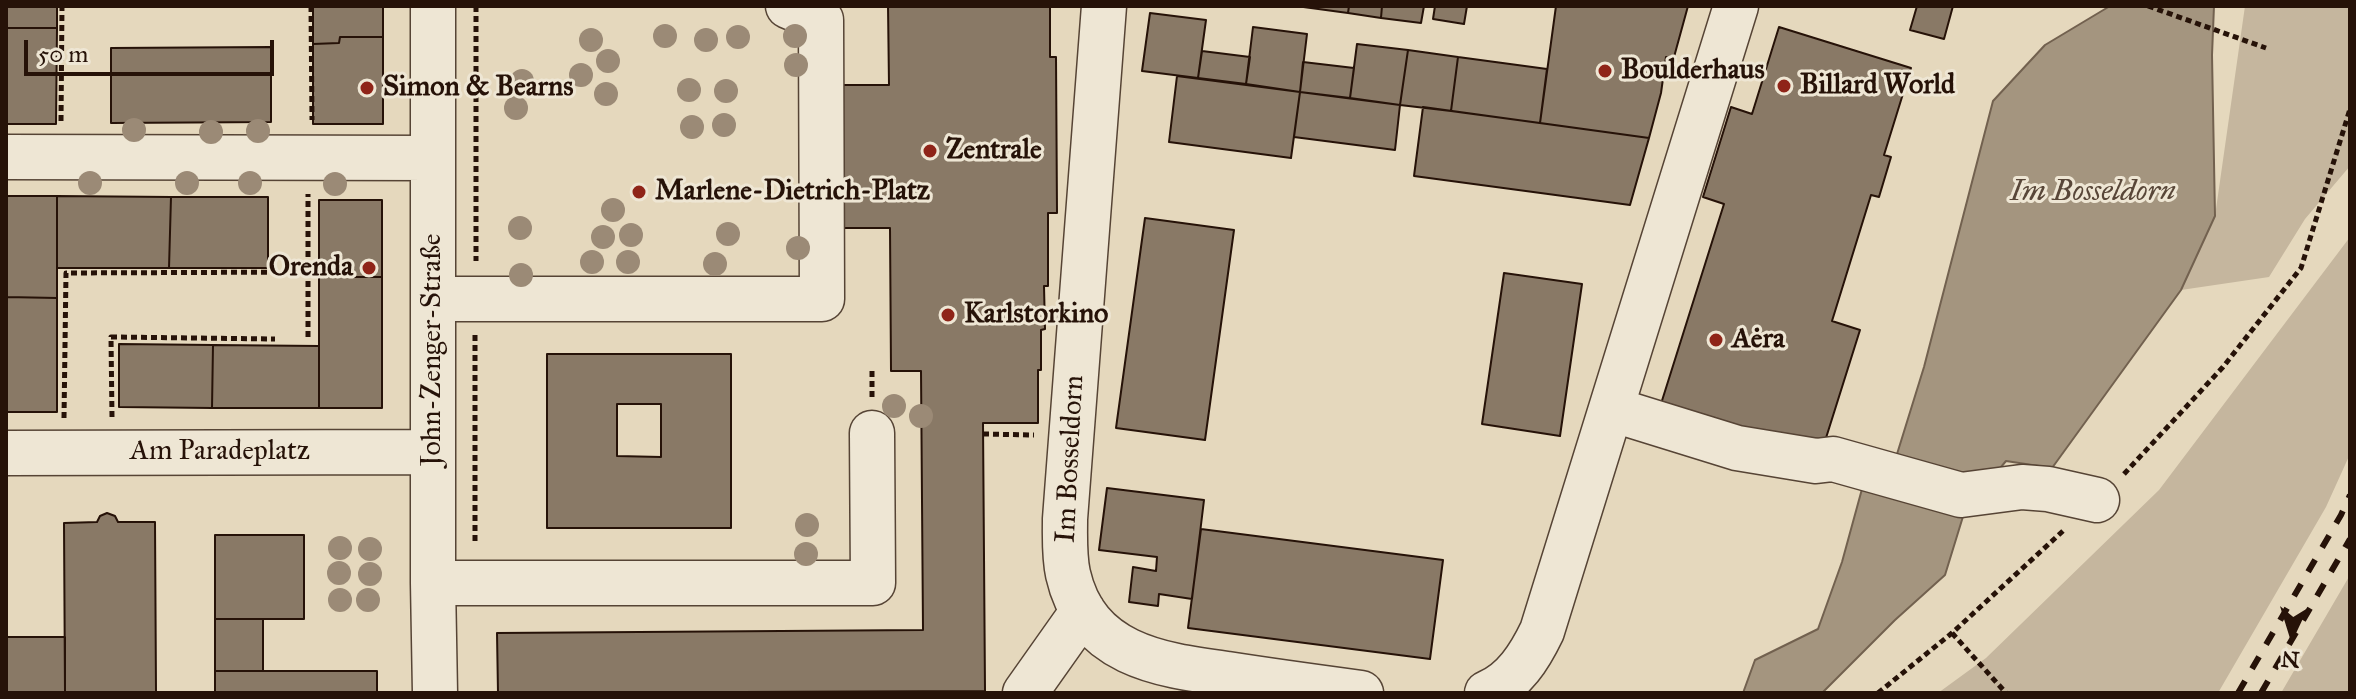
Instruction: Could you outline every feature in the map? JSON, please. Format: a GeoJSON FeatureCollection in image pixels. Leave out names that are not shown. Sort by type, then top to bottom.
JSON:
{"type":"FeatureCollection","features":[{"type":"Feature","properties":{"kind":"street","name":"John-Zenger-Straße"},"geometry":{"type":"LineString","coordinates":[[433,6],[435,693]]}},
{"type":"Feature","properties":{"kind":"street","name":"Im Bosseldorn"},"geometry":{"type":"LineString","coordinates":[[1104,6],[1065,519],[1068,574],[1083,611],[1111,641],[1153,662],[1361,693]]}},
{"type":"Feature","properties":{"kind":"street"},"geometry":{"type":"LineString","coordinates":[[1487,693],[1514,675],[1532,652],[1542,631],[1736,6]]}},
{"type":"Feature","properties":{"kind":"street"},"geometry":{"type":"LineString","coordinates":[[433,299],[822,299],[819,11]]}},
{"type":"Feature","properties":{"kind":"street"},"geometry":{"type":"LineString","coordinates":[[6,157],[432,158]]}},
{"type":"Feature","properties":{"kind":"street"},"geometry":{"type":"LineString","coordinates":[[1611,409],[1737,448],[1816,461],[1833,459],[1961,495],[2022,487],[2048,489],[2097,500]]}},
{"type":"Feature","properties":{"kind":"street"},"geometry":{"type":"LineString","coordinates":[[433,583],[873,583],[872,433]]}},
{"type":"Feature","properties":{"kind":"street","name":"Am Paradeplatz"},"geometry":{"type":"LineString","coordinates":[[6,453],[433,452]]}},
{"type":"Feature","properties":{"kind":"street"},"geometry":{"type":"LineString","coordinates":[[1025,693],[1083,611]]}},
{"type":"Feature","properties":{"kind":"path"},"geometry":{"type":"LineString","coordinates":[[61,157],[62,6]]}},
{"type":"Feature","properties":{"kind":"path"},"geometry":{"type":"LineString","coordinates":[[308,337],[311,6]]}},
{"type":"Feature","properties":{"kind":"path"},"geometry":{"type":"LineString","coordinates":[[475,583],[476,6]]}},
{"type":"Feature","properties":{"kind":"path"},"geometry":{"type":"LineString","coordinates":[[2148,6],[2266,48]]}},
{"type":"Feature","properties":{"kind":"path"},"geometry":{"type":"LineString","coordinates":[[2301,268],[2350,109]]}},
{"type":"Feature","properties":{"kind":"path"},"geometry":{"type":"LineString","coordinates":[[64,452],[66,273],[309,272]]}},
{"type":"Feature","properties":{"kind":"path"},"geometry":{"type":"LineString","coordinates":[[112,452],[111,337],[275,339]]}},
{"type":"Feature","properties":{"kind":"path"},"geometry":{"type":"LineString","coordinates":[[983,434],[1071,436]]}},
{"type":"Feature","properties":{"kind":"path"},"geometry":{"type":"LineString","coordinates":[[1952,633],[2006,693]]}},
{"type":"Feature","properties":{"kind":"shaded area"},"geometry":{"type":"Polygon","coordinates":[[[2245,6],[2350,6],[2350,166],[2305,219],[2269,277],[2181,290],[2215,216],[2245,6]]]}},
{"type":"Feature","properties":{"kind":"shaded area"},"geometry":{"type":"Polygon","coordinates":[[[2350,237],[2350,454],[2326,507],[2218,693],[1938,693],[1986,658],[2159,490],[2350,237]]]}},
{"type":"Feature","properties":{"kind":"shaded area"},"geometry":{"type":"Polygon","coordinates":[[[2350,575],[2350,693],[2281,693],[2350,575]]]}},
{"type":"Feature","properties":{"kind":"water","name":"Im Bosseldorn"},"geometry":{"type":"Polygon","coordinates":[[[2110,6],[2214,6],[2215,216],[2181,290],[2052,468],[2006,461],[1965,510],[1945,575],[1822,693],[1743,693],[1755,660],[1818,629],[1842,562],[1862,489],[1893,467],[1924,367],[1993,101],[2045,45],[2110,6]]]}},
{"type":"Feature","properties":{"kind":"building"},"geometry":{"type":"Polygon","coordinates":[[[6,6],[57,6],[57,28],[6,28],[6,6]]]}},
{"type":"Feature","properties":{"kind":"building"},"geometry":{"type":"Polygon","coordinates":[[[313,6],[383,6],[383,37],[340,37],[339,43],[313,44],[313,6]]]}},
{"type":"Feature","properties":{"kind":"building"},"geometry":{"type":"Polygon","coordinates":[[[888,6],[1050,6],[1050,57],[1056,57],[1057,213],[1048,213],[1048,286],[1044,286],[1045,329],[1041,330],[1041,370],[1038,370],[1038,423],[983,423],[985,691],[498,693],[497,633],[923,630],[921,371],[891,371],[890,228],[832,228],[831,85],[889,85],[888,6]]]}},
{"type":"Feature","properties":{"kind":"building"},"geometry":{"type":"Polygon","coordinates":[[[1296,6],[1349,6],[1348,13],[1296,6]]]}},
{"type":"Feature","properties":{"kind":"building"},"geometry":{"type":"Polygon","coordinates":[[[1349,6],[1382,6],[1381,18],[1348,13],[1349,6]]]}},
{"type":"Feature","properties":{"kind":"building"},"geometry":{"type":"Polygon","coordinates":[[[1382,6],[1424,6],[1421,23],[1381,18],[1382,6]]]}},
{"type":"Feature","properties":{"kind":"building"},"geometry":{"type":"Polygon","coordinates":[[[1435,6],[1467,6],[1464,24],[1433,19],[1435,6]]]}},
{"type":"Feature","properties":{"kind":"building","name":"Boulderhaus"},"geometry":{"type":"Polygon","coordinates":[[[1556,6],[1688,6],[1674,57],[1666,57],[1661,93],[1649,138],[1540,123],[1556,6]]]}},
{"type":"Feature","properties":{"kind":"building"},"geometry":{"type":"Polygon","coordinates":[[[1917,6],[1953,6],[1944,39],[1910,30],[1917,6]]]}},
{"type":"Feature","properties":{"kind":"building"},"geometry":{"type":"Polygon","coordinates":[[[1150,13],[1206,20],[1198,78],[1142,71],[1150,13]]]}},
{"type":"Feature","properties":{"kind":"building"},"geometry":{"type":"Polygon","coordinates":[[[1253,27],[1307,34],[1300,92],[1246,84],[1253,27]]]}},
{"type":"Feature","properties":{"kind":"building"},"geometry":{"type":"Polygon","coordinates":[[[1779,27],[1911,68],[1884,155],[1891,157],[1879,197],[1871,195],[1832,321],[1860,330],[1820,457],[1660,407],[1724,204],[1703,197],[1731,107],[1752,114],[1779,27]]]}},
{"type":"Feature","properties":{"kind":"building"},"geometry":{"type":"Polygon","coordinates":[[[6,28],[57,28],[56,124],[6,124],[6,28]]]}},
{"type":"Feature","properties":{"kind":"building"},"geometry":{"type":"Polygon","coordinates":[[[340,37],[383,37],[383,124],[313,124],[313,44],[339,43],[340,37]]]}},
{"type":"Feature","properties":{"kind":"building"},"geometry":{"type":"Polygon","coordinates":[[[1357,44],[1408,50],[1400,105],[1350,98],[1357,44]]]}},
{"type":"Feature","properties":{"kind":"building"},"geometry":{"type":"Polygon","coordinates":[[[271,47],[271,122],[111,123],[111,48],[271,47]]]}},
{"type":"Feature","properties":{"kind":"building"},"geometry":{"type":"Polygon","coordinates":[[[1408,50],[1458,57],[1451,111],[1400,105],[1408,50]]]}},
{"type":"Feature","properties":{"kind":"building"},"geometry":{"type":"Polygon","coordinates":[[[1202,51],[1250,57],[1246,84],[1198,78],[1202,51]]]}},
{"type":"Feature","properties":{"kind":"building"},"geometry":{"type":"Polygon","coordinates":[[[1458,57],[1547,69],[1540,123],[1451,111],[1458,57]]]}},
{"type":"Feature","properties":{"kind":"building"},"geometry":{"type":"Polygon","coordinates":[[[1303,62],[1354,68],[1350,98],[1300,92],[1303,62]]]}},
{"type":"Feature","properties":{"kind":"building"},"geometry":{"type":"Polygon","coordinates":[[[1177,76],[1300,92],[1291,158],[1169,142],[1177,76]]]}},
{"type":"Feature","properties":{"kind":"building"},"geometry":{"type":"Polygon","coordinates":[[[1300,92],[1400,105],[1395,150],[1294,137],[1300,92]]]}},
{"type":"Feature","properties":{"kind":"building"},"geometry":{"type":"Polygon","coordinates":[[[1423,107],[1649,138],[1630,205],[1414,176],[1423,107]]]}},
{"type":"Feature","properties":{"kind":"building"},"geometry":{"type":"Polygon","coordinates":[[[6,196],[57,196],[57,298],[6,297],[6,196]]]}},
{"type":"Feature","properties":{"kind":"building"},"geometry":{"type":"Polygon","coordinates":[[[57,196],[171,197],[169,268],[57,268],[57,196]]]}},
{"type":"Feature","properties":{"kind":"building"},"geometry":{"type":"Polygon","coordinates":[[[171,197],[268,197],[268,268],[169,268],[171,197]]]}},
{"type":"Feature","properties":{"kind":"building"},"geometry":{"type":"Polygon","coordinates":[[[319,200],[382,200],[382,277],[319,277],[319,200]]]}},
{"type":"Feature","properties":{"kind":"building"},"geometry":{"type":"Polygon","coordinates":[[[1145,218],[1234,230],[1205,440],[1116,428],[1145,218]]]}},
{"type":"Feature","properties":{"kind":"building"},"geometry":{"type":"Polygon","coordinates":[[[1504,273],[1582,284],[1560,436],[1482,424],[1504,273]]]}},
{"type":"Feature","properties":{"kind":"building"},"geometry":{"type":"Polygon","coordinates":[[[319,277],[382,277],[382,408],[319,408],[319,277]]]}},
{"type":"Feature","properties":{"kind":"building"},"geometry":{"type":"Polygon","coordinates":[[[6,297],[57,298],[57,412],[6,412],[6,297]]]}},
{"type":"Feature","properties":{"kind":"building"},"geometry":{"type":"Polygon","coordinates":[[[119,344],[213,345],[212,408],[119,407],[119,344]]]}},
{"type":"Feature","properties":{"kind":"building"},"geometry":{"type":"Polygon","coordinates":[[[213,345],[319,346],[319,408],[212,408],[213,345]]]}},
{"type":"Feature","properties":{"kind":"building"},"geometry":{"type":"Polygon","coordinates":[[[547,354],[731,354],[731,528],[547,528],[547,354]],[[617,404],[617,456],[661,457],[661,404],[617,404]]]}},
{"type":"Feature","properties":{"kind":"building"},"geometry":{"type":"Polygon","coordinates":[[[1107,488],[1204,500],[1192,599],[1159,594],[1158,606],[1129,602],[1133,567],[1156,571],[1157,557],[1099,550],[1107,488]]]}},
{"type":"Feature","properties":{"kind":"building"},"geometry":{"type":"Polygon","coordinates":[[[107,513],[115,516],[118,522],[155,522],[156,693],[65,693],[64,523],[97,522],[100,516],[107,513]]]}},
{"type":"Feature","properties":{"kind":"building"},"geometry":{"type":"Polygon","coordinates":[[[1201,529],[1443,560],[1430,659],[1188,628],[1201,529]]]}},
{"type":"Feature","properties":{"kind":"building"},"geometry":{"type":"Polygon","coordinates":[[[215,535],[304,535],[304,619],[215,619],[215,535]]]}},
{"type":"Feature","properties":{"kind":"building"},"geometry":{"type":"Polygon","coordinates":[[[215,619],[263,619],[263,671],[215,671],[215,619]]]}},
{"type":"Feature","properties":{"kind":"building"},"geometry":{"type":"Polygon","coordinates":[[[6,637],[65,637],[65,693],[6,693],[6,637]]]}},
{"type":"Feature","properties":{"kind":"building"},"geometry":{"type":"Polygon","coordinates":[[[215,671],[377,671],[377,693],[215,693],[215,671]]]}},
{"type":"Feature","properties":{"kind":"railway"},"geometry":{"type":"LineString","coordinates":[[2238,693],[2350,495]]}},
{"type":"Feature","properties":{"kind":"railway"},"geometry":{"type":"LineString","coordinates":[[2261,693],[2350,539]]}},
{"type":"Feature","properties":{"kind":"place","name":"Boulderhaus"},"geometry":{"type":"Point","coordinates":[1605,71]}},
{"type":"Feature","properties":{"kind":"place","name":"Billard World"},"geometry":{"type":"Point","coordinates":[1784,86]}},
{"type":"Feature","properties":{"kind":"place","name":"Simon & Bearns"},"geometry":{"type":"Point","coordinates":[367,88]}},
{"type":"Feature","properties":{"kind":"place","name":"Zentrale"},"geometry":{"type":"Point","coordinates":[930,151]}},
{"type":"Feature","properties":{"kind":"place","name":"Marlene-Dietrich-Platz"},"geometry":{"type":"Point","coordinates":[639,192]}},
{"type":"Feature","properties":{"kind":"place","name":"Orenda"},"geometry":{"type":"Point","coordinates":[369,268]}},
{"type":"Feature","properties":{"kind":"place","name":"Karlstorkino"},"geometry":{"type":"Point","coordinates":[948,315]}},
{"type":"Feature","properties":{"kind":"place","name":"Aėra"},"geometry":{"type":"Point","coordinates":[1716,340]}}]}
